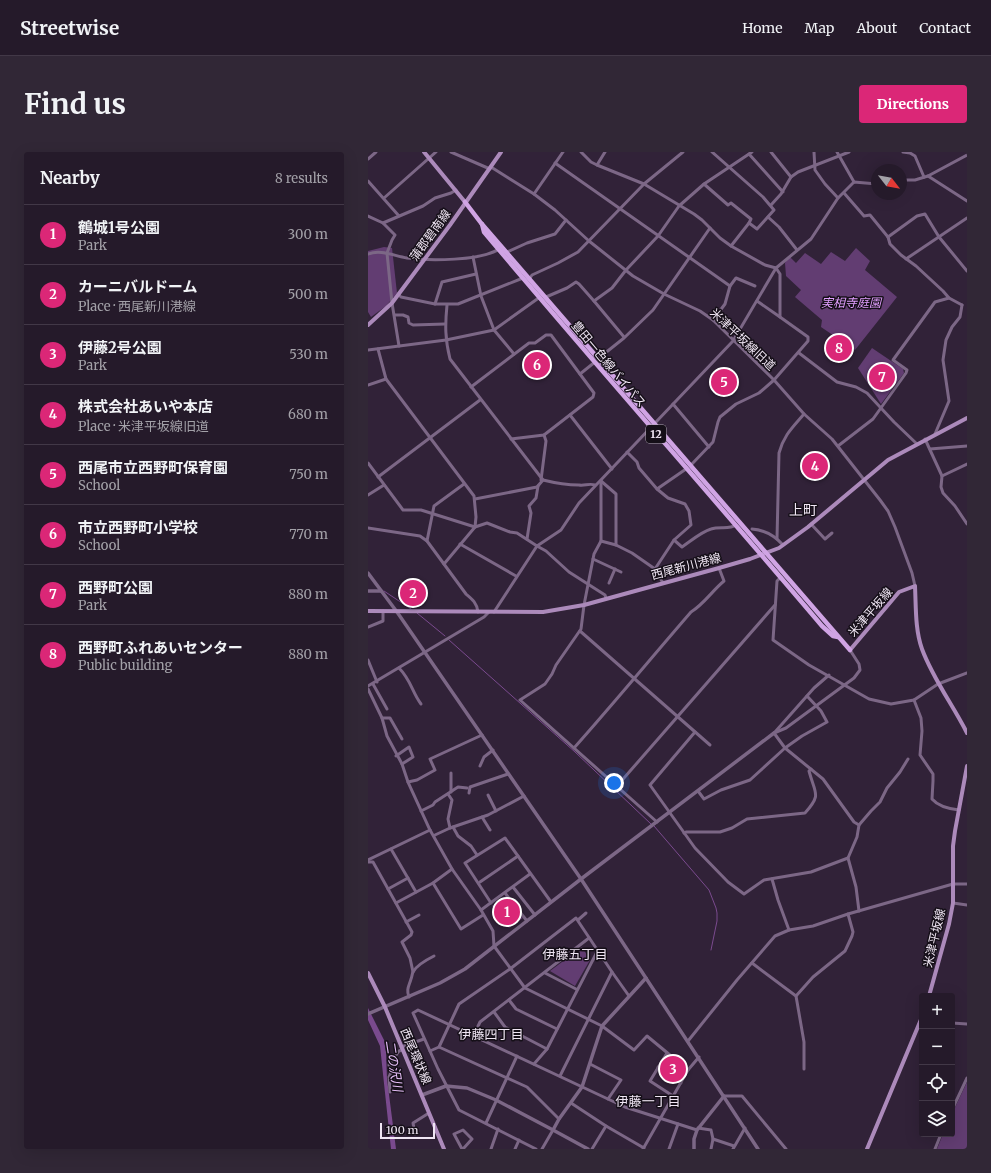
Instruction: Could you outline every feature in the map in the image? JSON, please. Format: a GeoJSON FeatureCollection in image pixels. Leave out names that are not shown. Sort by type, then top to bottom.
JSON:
{"type":"FeatureCollection","features":[{"type":"Feature","properties":{"kind":"main road"},"geometry":{"type":"LineString","coordinates":[[424,152],[466,202]]}},
{"type":"Feature","properties":{"kind":"main road","name":"蒲郡碧南線"},"geometry":{"type":"LineString","coordinates":[[368,325],[399,295],[501,152]]}},
{"type":"Feature","properties":{"kind":"main road","name":"豊田一色線バイパス"},"geometry":{"type":"LineString","coordinates":[[466,202],[481,223],[546,297],[652,425],[686,469],[850,650]]}},
{"type":"Feature","properties":{"kind":"main road","name":"豊田一色線バイパス"},"geometry":{"type":"LineString","coordinates":[[481,223],[484,232],[523,278],[597,360]]}},
{"type":"Feature","properties":{"kind":"main road","name":"西尾新川港線"},"geometry":{"type":"LineString","coordinates":[[368,611],[544,612],[584,605],[663,582],[719,568],[764,554],[783,545],[811,524],[888,460],[967,418]]}},
{"type":"Feature","properties":{"kind":"main road","name":"豊田一色線バイパス"},"geometry":{"type":"LineString","coordinates":[[652,425],[692,465],[822,626],[833,636],[839,638]]}},
{"type":"Feature","properties":{"kind":"main road"},"geometry":{"type":"LineString","coordinates":[[915,586],[919,637],[924,653],[938,684],[967,733]]}},
{"type":"Feature","properties":{"kind":"main road","name":"米津平坂線"},"geometry":{"type":"LineString","coordinates":[[850,650],[899,592],[915,586]]}},
{"type":"Feature","properties":{"kind":"main road","name":"米津平坂線"},"geometry":{"type":"LineString","coordinates":[[930,993],[949,924],[953,902],[953,846],[967,768]]}},
{"type":"Feature","properties":{"kind":"main road","name":"西尾環状線"},"geometry":{"type":"LineString","coordinates":[[369,976],[385,1007],[444,1149]]}},
{"type":"Feature","properties":{"kind":"main road"},"geometry":{"type":"LineString","coordinates":[[867,1149],[919,1026]]}},
{"type":"Feature","properties":{"kind":"street"},"geometry":{"type":"LineString","coordinates":[[368,159],[376,152]]}},
{"type":"Feature","properties":{"kind":"street"},"geometry":{"type":"LineString","coordinates":[[384,198],[436,152]]}},
{"type":"Feature","properties":{"kind":"street","name":"米津平坂線旧道"},"geometry":{"type":"LineString","coordinates":[[451,152],[491,168],[534,194],[626,270],[664,294],[700,311],[713,320],[774,380],[804,414],[838,446],[888,511],[912,573],[915,586]]}},
{"type":"Feature","properties":{"kind":"street"},"geometry":{"type":"LineString","coordinates":[[534,194],[563,152]]}},
{"type":"Feature","properties":{"kind":"street"},"geometry":{"type":"LineString","coordinates":[[581,152],[591,162],[644,184],[694,214],[731,246],[766,265],[776,268],[780,274],[780,317]]}},
{"type":"Feature","properties":{"kind":"street"},"geometry":{"type":"LineString","coordinates":[[597,165],[605,152]]}},
{"type":"Feature","properties":{"kind":"street"},"geometry":{"type":"LineString","coordinates":[[530,278],[532,275],[578,252],[644,184],[683,152]]}},
{"type":"Feature","properties":{"kind":"street"},"geometry":{"type":"LineString","coordinates":[[712,152],[770,204],[774,210],[757,229],[749,223]]}},
{"type":"Feature","properties":{"kind":"street"},"geometry":{"type":"LineString","coordinates":[[770,152],[791,177]]}},
{"type":"Feature","properties":{"kind":"street"},"geometry":{"type":"LineString","coordinates":[[814,152],[815,170],[838,198]]}},
{"type":"Feature","properties":{"kind":"street"},"geometry":{"type":"LineString","coordinates":[[837,152],[854,182]]}},
{"type":"Feature","properties":{"kind":"street"},"geometry":{"type":"LineString","coordinates":[[770,204],[783,192],[791,177],[798,172],[848,152]]}},
{"type":"Feature","properties":{"kind":"street"},"geometry":{"type":"LineString","coordinates":[[903,152],[910,153],[915,156],[926,176],[967,201]]}},
{"type":"Feature","properties":{"kind":"street"},"geometry":{"type":"LineString","coordinates":[[594,301],[612,288],[626,270],[658,236],[679,206],[704,184],[750,153],[783,192]]}},
{"type":"Feature","properties":{"kind":"street"},"geometry":{"type":"LineString","coordinates":[[907,180],[916,180],[926,176],[967,155]]}},
{"type":"Feature","properties":{"kind":"street"},"geometry":{"type":"LineString","coordinates":[[555,163],[730,286]]}},
{"type":"Feature","properties":{"kind":"street"},"geometry":{"type":"LineString","coordinates":[[368,181],[398,216]]}},
{"type":"Feature","properties":{"kind":"street"},"geometry":{"type":"LineString","coordinates":[[854,182],[871,183]]}},
{"type":"Feature","properties":{"kind":"street"},"geometry":{"type":"LineString","coordinates":[[688,1070],[647,1036],[634,1050],[602,1026],[525,988],[494,946],[493,931],[481,910],[452,869],[430,830],[408,782],[402,764],[396,756],[387,736],[382,718],[368,687],[492,612],[537,546],[561,530],[579,503],[595,485],[612,469],[733,341],[776,268],[816,233],[838,198],[854,182]]}},
{"type":"Feature","properties":{"kind":"street"},"geometry":{"type":"LineString","coordinates":[[704,184],[728,205],[730,203],[751,219],[731,246]]}},
{"type":"Feature","properties":{"kind":"street"},"geometry":{"type":"LineString","coordinates":[[383,223],[423,206],[435,198],[456,190]]}},
{"type":"Feature","properties":{"kind":"street"},"geometry":{"type":"LineString","coordinates":[[844,193],[859,212],[864,216],[870,215],[888,237],[890,244],[943,291],[948,298],[962,305]]}},
{"type":"Feature","properties":{"kind":"street"},"geometry":{"type":"LineString","coordinates":[[888,237],[917,216],[925,214],[939,237],[967,271]]}},
{"type":"Feature","properties":{"kind":"street"},"geometry":{"type":"LineString","coordinates":[[368,216],[383,223],[395,235],[388,254],[392,303],[399,346]]}},
{"type":"Feature","properties":{"kind":"street"},"geometry":{"type":"LineString","coordinates":[[768,217],[779,227],[797,250]]}},
{"type":"Feature","properties":{"kind":"street"},"geometry":{"type":"LineString","coordinates":[[906,259],[967,218]]}},
{"type":"Feature","properties":{"kind":"street"},"geometry":{"type":"LineString","coordinates":[[507,252],[527,243],[555,234],[566,220]]}},
{"type":"Feature","properties":{"kind":"street"},"geometry":{"type":"LineString","coordinates":[[580,374],[653,310],[710,228]]}},
{"type":"Feature","properties":{"kind":"street"},"geometry":{"type":"LineString","coordinates":[[368,254],[374,252],[424,260],[473,257],[499,249]]}},
{"type":"Feature","properties":{"kind":"street"},"geometry":{"type":"LineString","coordinates":[[473,257],[481,296],[494,330],[514,354]]}},
{"type":"Feature","properties":{"kind":"street"},"geometry":{"type":"LineString","coordinates":[[436,304],[442,282],[476,274]]}},
{"type":"Feature","properties":{"kind":"street"},"geometry":{"type":"LineString","coordinates":[[399,295],[401,297],[436,304],[458,304],[523,278]]}},
{"type":"Feature","properties":{"kind":"street"},"geometry":{"type":"LineString","coordinates":[[713,320],[725,304],[730,286],[736,278],[755,286]]}},
{"type":"Feature","properties":{"kind":"street"},"geometry":{"type":"LineString","coordinates":[[546,297],[567,288],[576,282],[624,337]]}},
{"type":"Feature","properties":{"kind":"street"},"geometry":{"type":"LineString","coordinates":[[368,350],[446,340],[494,330],[540,297]]}},
{"type":"Feature","properties":{"kind":"street"},"geometry":{"type":"LineString","coordinates":[[838,446],[873,419],[906,373],[907,370],[893,360],[936,302],[948,298]]}},
{"type":"Feature","properties":{"kind":"street"},"geometry":{"type":"LineString","coordinates":[[692,465],[713,442],[720,417],[736,404],[759,393],[774,380],[808,342],[808,337],[757,301]]}},
{"type":"Feature","properties":{"kind":"street"},"geometry":{"type":"LineString","coordinates":[[935,434],[949,401],[943,360],[946,340],[952,327],[960,317],[962,305],[967,302]]}},
{"type":"Feature","properties":{"kind":"street"},"geometry":{"type":"LineString","coordinates":[[447,305],[445,324],[446,340],[450,359],[542,480],[556,484],[582,486],[591,484],[595,485]]}},
{"type":"Feature","properties":{"kind":"street"},"geometry":{"type":"LineString","coordinates":[[395,315],[404,315],[408,317],[409,323],[412,325],[445,324]]}},
{"type":"Feature","properties":{"kind":"street"},"geometry":{"type":"LineString","coordinates":[[471,387],[529,343],[535,343],[546,335],[551,335],[594,394],[593,397],[544,435],[511,439]]}},
{"type":"Feature","properties":{"kind":"street"},"geometry":{"type":"LineString","coordinates":[[378,349],[386,379],[474,496],[476,517],[475,527]]}},
{"type":"Feature","properties":{"kind":"street"},"geometry":{"type":"LineString","coordinates":[[799,353],[837,382],[856,387],[867,393],[917,444]]}},
{"type":"Feature","properties":{"kind":"street"},"geometry":{"type":"LineString","coordinates":[[368,386],[386,379]]}},
{"type":"Feature","properties":{"kind":"street"},"geometry":{"type":"LineString","coordinates":[[378,477],[480,400]]}},
{"type":"Feature","properties":{"kind":"street"},"geometry":{"type":"LineString","coordinates":[[673,404],[709,447]]}},
{"type":"Feature","properties":{"kind":"street"},"geometry":{"type":"LineString","coordinates":[[778,539],[779,453],[782,441],[804,414]]}},
{"type":"Feature","properties":{"kind":"street"},"geometry":{"type":"LineString","coordinates":[[570,415],[612,469]]}},
{"type":"Feature","properties":{"kind":"street"},"geometry":{"type":"LineString","coordinates":[[527,539],[531,513],[529,506],[536,498],[538,486],[542,480],[546,442],[544,435]]}},
{"type":"Feature","properties":{"kind":"street"},"geometry":{"type":"LineString","coordinates":[[925,439],[942,476],[941,487],[943,493],[955,506],[967,524]]}},
{"type":"Feature","properties":{"kind":"street"},"geometry":{"type":"LineString","coordinates":[[930,449],[967,446]]}},
{"type":"Feature","properties":{"kind":"street"},"geometry":{"type":"LineString","coordinates":[[627,452],[637,462],[639,468],[657,489],[668,498],[685,504],[689,511],[691,525],[674,540],[655,569]]}},
{"type":"Feature","properties":{"kind":"street"},"geometry":{"type":"LineString","coordinates":[[368,463],[403,510],[421,510],[475,527]]}},
{"type":"Feature","properties":{"kind":"street"},"geometry":{"type":"LineString","coordinates":[[942,476],[967,464]]}},
{"type":"Feature","properties":{"kind":"street"},"geometry":{"type":"LineString","coordinates":[[657,489],[686,469]]}},
{"type":"Feature","properties":{"kind":"street"},"geometry":{"type":"LineString","coordinates":[[600,481],[601,541],[593,559],[580,630],[545,684],[520,700],[617,786],[656,823]]}},
{"type":"Feature","properties":{"kind":"street"},"geometry":{"type":"LineString","coordinates":[[600,481],[616,494],[616,545]]}},
{"type":"Feature","properties":{"kind":"street"},"geometry":{"type":"LineString","coordinates":[[427,542],[434,506],[464,484]]}},
{"type":"Feature","properties":{"kind":"street"},"geometry":{"type":"LineString","coordinates":[[368,495],[384,485]]}},
{"type":"Feature","properties":{"kind":"street"},"geometry":{"type":"LineString","coordinates":[[475,499],[538,486]]}},
{"type":"Feature","properties":{"kind":"street"},"geometry":{"type":"LineString","coordinates":[[444,564],[475,527],[487,523],[516,533],[527,539],[546,551],[569,572],[605,595],[606,598]]}},
{"type":"Feature","properties":{"kind":"street"},"geometry":{"type":"LineString","coordinates":[[811,524],[825,539],[832,533]]}},
{"type":"Feature","properties":{"kind":"street"},"geometry":{"type":"LineString","coordinates":[[674,540],[682,547],[698,536],[712,529],[730,528],[736,525]]}},
{"type":"Feature","properties":{"kind":"street"},"geometry":{"type":"LineString","coordinates":[[368,528],[420,536],[427,542],[466,594],[472,599],[478,612]]}},
{"type":"Feature","properties":{"kind":"street"},"geometry":{"type":"LineString","coordinates":[[752,529],[763,530],[778,539],[783,545]]}},
{"type":"Feature","properties":{"kind":"street"},"geometry":{"type":"LineString","coordinates":[[601,541],[616,545],[655,569],[659,573],[663,582]]}},
{"type":"Feature","properties":{"kind":"street"},"geometry":{"type":"LineString","coordinates":[[460,544],[516,576]]}},
{"type":"Feature","properties":{"kind":"street"},"geometry":{"type":"LineString","coordinates":[[593,559],[621,572]]}},
{"type":"Feature","properties":{"kind":"street"},"geometry":{"type":"LineString","coordinates":[[574,748],[691,612],[700,606],[724,581],[719,568]]}},
{"type":"Feature","properties":{"kind":"street"},"geometry":{"type":"LineString","coordinates":[[609,583],[615,569]]}},
{"type":"Feature","properties":{"kind":"street"},"geometry":{"type":"LineString","coordinates":[[368,573],[425,652],[581,879],[758,1149]]}},
{"type":"Feature","properties":{"kind":"street"},"geometry":{"type":"LineString","coordinates":[[781,577],[777,581],[773,640],[809,665],[869,699],[891,704],[914,700],[938,684],[967,673]]}},
{"type":"Feature","properties":{"kind":"street"},"geometry":{"type":"LineString","coordinates":[[368,591],[381,591]]}},
{"type":"Feature","properties":{"kind":"street"},"geometry":{"type":"LineString","coordinates":[[617,786],[776,604]]}},
{"type":"Feature","properties":{"kind":"street"},"geometry":{"type":"LineString","coordinates":[[368,627],[383,621],[383,611]]}},
{"type":"Feature","properties":{"kind":"street"},"geometry":{"type":"LineString","coordinates":[[580,630],[710,745]]}},
{"type":"Feature","properties":{"kind":"street"},"geometry":{"type":"LineString","coordinates":[[774,733],[786,728],[854,678],[860,670],[859,664],[850,650]]}},
{"type":"Feature","properties":{"kind":"street"},"geometry":{"type":"LineString","coordinates":[[368,662],[377,682]]}},
{"type":"Feature","properties":{"kind":"street"},"geometry":{"type":"LineString","coordinates":[[398,668],[406,675],[421,704]]}},
{"type":"Feature","properties":{"kind":"street"},"geometry":{"type":"LineString","coordinates":[[368,1014],[440,983],[465,969],[774,733],[814,688],[829,675]]}},
{"type":"Feature","properties":{"kind":"street"},"geometry":{"type":"LineString","coordinates":[[373,684],[387,709]]}},
{"type":"Feature","properties":{"kind":"street"},"geometry":{"type":"LineString","coordinates":[[698,791],[704,799],[721,790],[750,780],[785,748],[802,736],[827,722],[821,711],[807,696]]}},
{"type":"Feature","properties":{"kind":"street"},"geometry":{"type":"LineString","coordinates":[[914,700],[921,718],[922,731],[920,755],[932,774],[933,781],[931,797],[935,803],[950,809],[959,810]]}},
{"type":"Feature","properties":{"kind":"street"},"geometry":{"type":"LineString","coordinates":[[382,718],[390,718],[402,739]]}},
{"type":"Feature","properties":{"kind":"street"},"geometry":{"type":"LineString","coordinates":[[695,732],[650,785],[695,848],[728,882],[742,894],[764,880],[811,872],[848,858]]}},
{"type":"Feature","properties":{"kind":"street"},"geometry":{"type":"LineString","coordinates":[[774,733],[785,748],[823,779],[854,822],[859,825]]}},
{"type":"Feature","properties":{"kind":"street"},"geometry":{"type":"LineString","coordinates":[[408,782],[417,780],[435,770],[430,759],[482,735]]}},
{"type":"Feature","properties":{"kind":"street"},"geometry":{"type":"LineString","coordinates":[[396,756],[409,748],[414,758],[402,764]]}},
{"type":"Feature","properties":{"kind":"street"},"geometry":{"type":"LineString","coordinates":[[480,766],[484,757],[493,750]]}},
{"type":"Feature","properties":{"kind":"street"},"geometry":{"type":"LineString","coordinates":[[859,911],[856,887],[848,858],[857,837],[859,825],[880,802],[887,788],[908,759]]}},
{"type":"Feature","properties":{"kind":"street"},"geometry":{"type":"LineString","coordinates":[[684,833],[720,832],[732,828],[747,819],[805,813],[816,799],[809,771],[811,769]]}},
{"type":"Feature","properties":{"kind":"street"},"geometry":{"type":"LineString","coordinates":[[451,774],[449,793],[452,800],[448,819],[458,836],[471,846],[477,855]]}},
{"type":"Feature","properties":{"kind":"street"},"geometry":{"type":"LineString","coordinates":[[469,793],[470,787],[508,774]]}},
{"type":"Feature","properties":{"kind":"street"},"geometry":{"type":"LineString","coordinates":[[421,811],[433,805],[435,802],[458,788],[467,788]]}},
{"type":"Feature","properties":{"kind":"street"},"geometry":{"type":"LineString","coordinates":[[488,795],[496,811]]}},
{"type":"Feature","properties":{"kind":"street"},"geometry":{"type":"LineString","coordinates":[[435,835],[452,827],[496,811],[524,796]]}},
{"type":"Feature","properties":{"kind":"street"},"geometry":{"type":"LineString","coordinates":[[482,817],[490,830]]}},
{"type":"Feature","properties":{"kind":"street"},"geometry":{"type":"LineString","coordinates":[[368,861],[430,830]]}},
{"type":"Feature","properties":{"kind":"street"},"geometry":{"type":"LineString","coordinates":[[492,903],[465,863],[505,838],[551,902]]}},
{"type":"Feature","properties":{"kind":"street"},"geometry":{"type":"LineString","coordinates":[[391,849],[416,892]]}},
{"type":"Feature","properties":{"kind":"street"},"geometry":{"type":"LineString","coordinates":[[480,882],[518,856]]}},
{"type":"Feature","properties":{"kind":"street"},"geometry":{"type":"LineString","coordinates":[[368,861],[373,862],[412,932],[411,935],[402,942],[410,958],[413,972],[412,978],[407,986],[409,997]]}},
{"type":"Feature","properties":{"kind":"street"},"geometry":{"type":"LineString","coordinates":[[396,903],[433,883],[452,869]]}},
{"type":"Feature","properties":{"kind":"street"},"geometry":{"type":"LineString","coordinates":[[481,910],[530,874]]}},
{"type":"Feature","properties":{"kind":"street"},"geometry":{"type":"LineString","coordinates":[[388,889],[408,878]]}},
{"type":"Feature","properties":{"kind":"street"},"geometry":{"type":"LineString","coordinates":[[772,879],[789,930]]}},
{"type":"Feature","properties":{"kind":"street"},"geometry":{"type":"LineString","coordinates":[[433,883],[461,930],[483,915]]}},
{"type":"Feature","properties":{"kind":"street"},"geometry":{"type":"LineString","coordinates":[[688,1041],[765,946],[775,936],[789,930],[813,926],[848,914],[953,884],[967,884]]}},
{"type":"Feature","properties":{"kind":"street"},"geometry":{"type":"LineString","coordinates":[[513,887],[535,915]]}},
{"type":"Feature","properties":{"kind":"street"},"geometry":{"type":"LineString","coordinates":[[505,892],[527,921]]}},
{"type":"Feature","properties":{"kind":"street"},"geometry":{"type":"LineString","coordinates":[[953,902],[967,905]]}},
{"type":"Feature","properties":{"kind":"street"},"geometry":{"type":"LineString","coordinates":[[430,1051],[439,1046],[459,1004],[510,969],[576,918],[578,920],[586,913]]}},
{"type":"Feature","properties":{"kind":"street"},"geometry":{"type":"LineString","coordinates":[[406,922],[419,914]]}},
{"type":"Feature","properties":{"kind":"street"},"geometry":{"type":"LineString","coordinates":[[796,996],[813,977],[845,951],[853,932],[848,914]]}},
{"type":"Feature","properties":{"kind":"street"},"geometry":{"type":"LineString","coordinates":[[578,920],[629,996]]}},
{"type":"Feature","properties":{"kind":"street"},"geometry":{"type":"LineString","coordinates":[[474,1035],[480,1022],[589,938]]}},
{"type":"Feature","properties":{"kind":"street"},"geometry":{"type":"LineString","coordinates":[[534,1064],[546,1048],[557,1029],[576,989],[598,950]]}},
{"type":"Feature","properties":{"kind":"street"},"geometry":{"type":"LineString","coordinates":[[413,972],[424,961],[434,956]]}},
{"type":"Feature","properties":{"kind":"street"},"geometry":{"type":"LineString","coordinates":[[752,963],[796,996],[804,1042],[804,1069]]}},
{"type":"Feature","properties":{"kind":"street"},"geometry":{"type":"LineString","coordinates":[[545,972],[576,989]]}},
{"type":"Feature","properties":{"kind":"street"},"geometry":{"type":"LineString","coordinates":[[560,1076],[612,972]]}},
{"type":"Feature","properties":{"kind":"street"},"geometry":{"type":"LineString","coordinates":[[542,1149],[559,1119],[582,1087],[602,1026],[646,978]]}},
{"type":"Feature","properties":{"kind":"street"},"geometry":{"type":"LineString","coordinates":[[509,1000],[516,1009],[557,1029]]}},
{"type":"Feature","properties":{"kind":"street"},"geometry":{"type":"LineString","coordinates":[[536,1149],[459,1110],[446,1086],[413,1013],[418,1010],[625,1107],[678,1124],[697,1129],[711,1130],[713,1139],[711,1149]]}},
{"type":"Feature","properties":{"kind":"street"},"geometry":{"type":"LineString","coordinates":[[494,1012],[505,1027],[546,1048]]}},
{"type":"Feature","properties":{"kind":"street"},"geometry":{"type":"LineString","coordinates":[[955,1023],[967,1024]]}},
{"type":"Feature","properties":{"kind":"street"},"geometry":{"type":"LineString","coordinates":[[390,1092],[389,1077],[392,1070],[389,1065],[402,1048],[424,1039]]}},
{"type":"Feature","properties":{"kind":"street"},"geometry":{"type":"LineString","coordinates":[[439,1046],[527,1087],[559,1119]]}},
{"type":"Feature","properties":{"kind":"street"},"geometry":{"type":"LineString","coordinates":[[667,1053],[650,1081],[673,1096]]}},
{"type":"Feature","properties":{"kind":"street"},"geometry":{"type":"LineString","coordinates":[[486,1123],[517,1056]]}},
{"type":"Feature","properties":{"kind":"street"},"geometry":{"type":"LineString","coordinates":[[571,1103],[643,1148],[688,1070],[699,1057]]}},
{"type":"Feature","properties":{"kind":"street"},"geometry":{"type":"LineString","coordinates":[[590,1064],[622,1080],[608,1099]]}},
{"type":"Feature","properties":{"kind":"street"},"geometry":{"type":"LineString","coordinates":[[658,1067],[681,1083]]}},
{"type":"Feature","properties":{"kind":"street"},"geometry":{"type":"LineString","coordinates":[[955,1104],[967,1078]]}},
{"type":"Feature","properties":{"kind":"street"},"geometry":{"type":"LineString","coordinates":[[422,1095],[446,1086],[467,1088],[496,1100],[588,1149]]}},
{"type":"Feature","properties":{"kind":"street"},"geometry":{"type":"LineString","coordinates":[[694,1149],[694,1139],[697,1129],[724,1096]]}},
{"type":"Feature","properties":{"kind":"street"},"geometry":{"type":"LineString","coordinates":[[724,1096],[742,1096],[786,1149]]}},
{"type":"Feature","properties":{"kind":"street"},"geometry":{"type":"LineString","coordinates":[[415,1134],[413,1123],[429,1113]]}},
{"type":"Feature","properties":{"kind":"street"},"geometry":{"type":"LineString","coordinates":[[670,1149],[678,1124]]}},
{"type":"Feature","properties":{"kind":"street"},"geometry":{"type":"LineString","coordinates":[[592,1149],[606,1126]]}},
{"type":"Feature","properties":{"kind":"street"},"geometry":{"type":"LineString","coordinates":[[713,1139],[733,1148],[745,1128]]}},
{"type":"Feature","properties":{"kind":"street"},"geometry":{"type":"LineString","coordinates":[[491,1149],[498,1129]]}},
{"type":"Feature","properties":{"kind":"street"},"geometry":{"type":"LineString","coordinates":[[463,1130],[472,1139],[462,1149],[454,1134],[463,1130]]}},
{"type":"Feature","properties":{"kind":"street"},"geometry":{"type":"LineString","coordinates":[[935,1149],[940,1137]]}},
{"type":"Feature","properties":{"kind":"street"},"geometry":{"type":"LineString","coordinates":[[515,1149],[519,1140]]}},
{"type":"Feature","properties":{"kind":"green space"},"geometry":{"type":"Polygon","coordinates":[[[384,247],[392,248],[397,293],[386,306],[371,317],[368,312],[368,251],[384,247]]]}},
{"type":"Feature","properties":{"kind":"green space","name":"実相寺庭園"},"geometry":{"type":"Polygon","coordinates":[[[856,248],[870,261],[865,270],[897,297],[855,350],[821,327],[822,320],[795,297],[801,290],[786,276],[785,263],[789,256],[796,263],[805,253],[821,264],[831,252],[845,261],[856,248]]]}},
{"type":"Feature","properties":{"kind":"green space"},"geometry":{"type":"Polygon","coordinates":[[[872,348],[903,369],[904,373],[881,404],[858,368],[872,348]]]}},
{"type":"Feature","properties":{"kind":"green space"},"geometry":{"type":"Polygon","coordinates":[[[506,896],[523,918],[509,928],[492,906],[506,896]]]}},
{"type":"Feature","properties":{"kind":"green space"},"geometry":{"type":"Polygon","coordinates":[[[582,947],[590,960],[575,986],[550,971],[582,947]]]}},
{"type":"Feature","properties":{"kind":"green space"},"geometry":{"type":"Polygon","coordinates":[[[668,1056],[685,1071],[680,1080],[661,1067],[668,1056]]]}},
{"type":"Feature","properties":{"kind":"green space"},"geometry":{"type":"Polygon","coordinates":[[[967,1082],[967,1149],[937,1149],[942,1137],[955,1137],[955,1108],[967,1082]]]}},
{"type":"Feature","properties":{"kind":"shaded area","name":"二の沢川"},"geometry":{"type":"Polygon","coordinates":[[[368,1008],[384,1040],[387,1079],[396,1149],[391,1149],[380,1046],[368,1020],[368,1008]]]}},
{"type":"Feature","properties":{"kind":"waterway"},"geometry":{"type":"LineString","coordinates":[[384,591],[411,609]]}},
{"type":"Feature","properties":{"kind":"waterway"},"geometry":{"type":"LineString","coordinates":[[417,613],[445,636]]}},
{"type":"Feature","properties":{"kind":"waterway"},"geometry":{"type":"LineString","coordinates":[[449,640],[575,752],[651,824]]}},
{"type":"Feature","properties":{"kind":"waterway"},"geometry":{"type":"LineString","coordinates":[[654,826],[709,890],[717,913],[717,921],[711,950]]}},
{"type":"Feature","properties":{"kind":"place","name":"西野町ふれあいセンター"},"geometry":{"type":"Point","coordinates":[839,348]}},
{"type":"Feature","properties":{"kind":"place","name":"市立西野町小学校"},"geometry":{"type":"Point","coordinates":[537,365]}},
{"type":"Feature","properties":{"kind":"place","name":"西野町公園"},"geometry":{"type":"Point","coordinates":[882,377]}},
{"type":"Feature","properties":{"kind":"place","name":"西尾市立西野町保育園"},"geometry":{"type":"Point","coordinates":[724,382]}},
{"type":"Feature","properties":{"kind":"place","name":"株式会社あいや本店"},"geometry":{"type":"Point","coordinates":[815,466]}},
{"type":"Feature","properties":{"kind":"place","name":"カーニバルドーム"},"geometry":{"type":"Point","coordinates":[413,593]}},
{"type":"Feature","properties":{"kind":"place","name":"鶴城1号公園"},"geometry":{"type":"Point","coordinates":[507,912]}},
{"type":"Feature","properties":{"kind":"place","name":"伊藤2号公園"},"geometry":{"type":"Point","coordinates":[673,1069]}},
{"type":"Feature","properties":{"kind":"district","name":"上町"},"geometry":{"type":"Point","coordinates":[803,510]}},
{"type":"Feature","properties":{"kind":"district","name":"伊藤五丁目"},"geometry":{"type":"Point","coordinates":[575,954]}},
{"type":"Feature","properties":{"kind":"district","name":"伊藤四丁目"},"geometry":{"type":"Point","coordinates":[491,1034]}},
{"type":"Feature","properties":{"kind":"district","name":"伊藤一丁目"},"geometry":{"type":"Point","coordinates":[648,1101]}}]}
